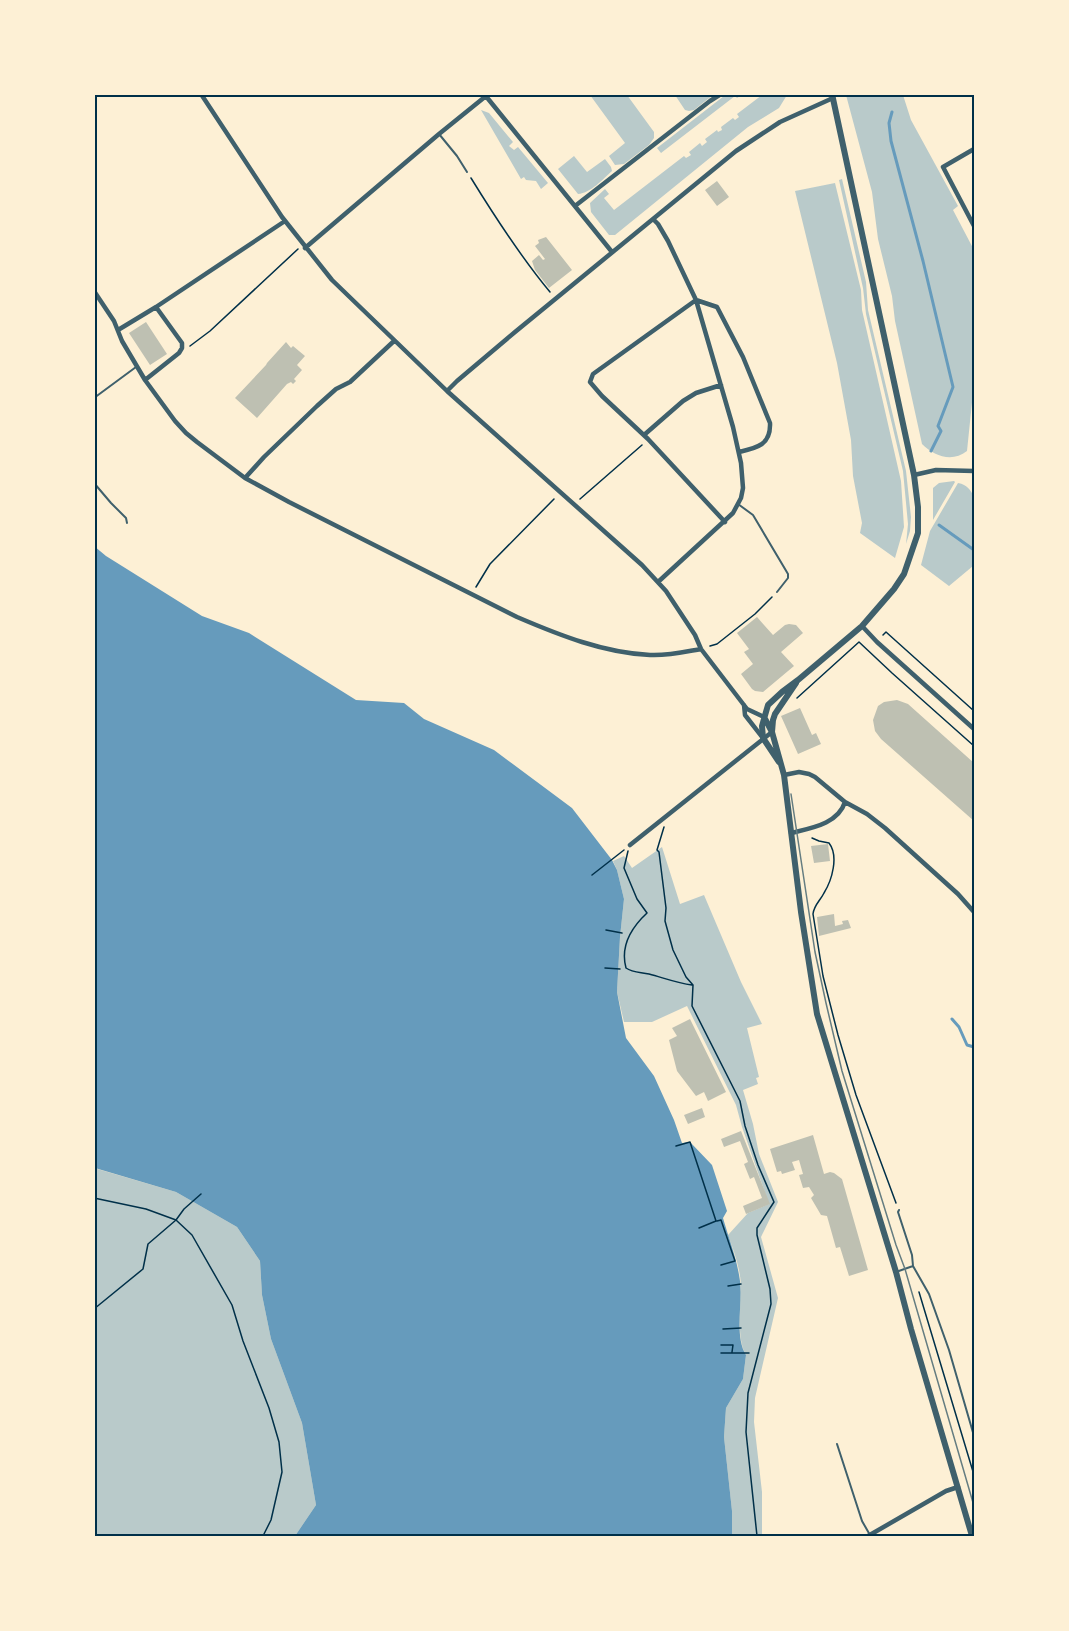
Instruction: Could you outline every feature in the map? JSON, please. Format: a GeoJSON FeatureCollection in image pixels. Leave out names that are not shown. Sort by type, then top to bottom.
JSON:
{"type":"FeatureCollection","features":[{"type":"Feature","properties":{"kind":"street"},"geometry":{"type":"LineString","coordinates":[[201,94],[285,221],[332,280],[447,391],[629,552],[658,582],[695,635],[701,649],[747,709],[764,717],[772,732],[784,775],[817,1014],[896,1272],[910,1329],[972,1536]]}},
{"type":"Feature","properties":{"kind":"street"},"geometry":{"type":"LineString","coordinates":[[575,206],[721,94]]}},
{"type":"Feature","properties":{"kind":"street"},"geometry":{"type":"LineString","coordinates":[[447,391],[720,164],[766,130],[832,96],[841,94]]}},
{"type":"Feature","properties":{"kind":"street"},"geometry":{"type":"LineString","coordinates":[[304,247],[485,95],[612,252]]}},
{"type":"Feature","properties":{"kind":"street"},"geometry":{"type":"LineString","coordinates":[[763,738],[764,717],[771,702],[862,626],[883,604],[904,574],[918,533],[914,475],[832,96]]}},
{"type":"Feature","properties":{"kind":"street"},"geometry":{"type":"LineString","coordinates":[[975,149],[943,167],[975,226]]}},
{"type":"Feature","properties":{"kind":"street"},"geometry":{"type":"LineString","coordinates":[[653,219],[668,241],[696,300],[739,452],[743,488],[738,504],[725,522],[658,582]]}},
{"type":"Feature","properties":{"kind":"street"},"geometry":{"type":"LineString","coordinates":[[118,330],[285,221]]}},
{"type":"Feature","properties":{"kind":"street"},"geometry":{"type":"LineString","coordinates":[[94,291],[118,330],[136,367],[186,433],[245,478],[540,627],[605,648],[650,656],[701,649]]}},
{"type":"Feature","properties":{"kind":"street"},"geometry":{"type":"LineString","coordinates":[[696,300],[593,374],[590,382],[646,437],[725,522]]}},
{"type":"Feature","properties":{"kind":"street"},"geometry":{"type":"LineString","coordinates":[[696,300],[717,307],[743,357],[769,418],[771,431],[767,440],[758,446],[739,452]]}},
{"type":"Feature","properties":{"kind":"street"},"geometry":{"type":"LineString","coordinates":[[145,380],[179,353],[182,348],[182,343],[156,306]]}},
{"type":"Feature","properties":{"kind":"street"},"geometry":{"type":"LineString","coordinates":[[245,478],[278,443],[336,389],[350,382],[394,341]]}},
{"type":"Feature","properties":{"kind":"street"},"geometry":{"type":"LineString","coordinates":[[646,437],[683,402],[696,393],[721,385]]}},
{"type":"Feature","properties":{"kind":"street"},"geometry":{"type":"LineString","coordinates":[[914,475],[936,470],[975,471]]}},
{"type":"Feature","properties":{"kind":"street"},"geometry":{"type":"LineString","coordinates":[[862,626],[975,729]]}},
{"type":"Feature","properties":{"kind":"street"},"geometry":{"type":"LineString","coordinates":[[772,732],[775,714],[798,680]]}},
{"type":"Feature","properties":{"kind":"street"},"geometry":{"type":"LineString","coordinates":[[744,705],[745,716],[763,738],[781,767]]}},
{"type":"Feature","properties":{"kind":"street"},"geometry":{"type":"LineString","coordinates":[[630,845],[772,732]]}},
{"type":"Feature","properties":{"kind":"street"},"geometry":{"type":"LineString","coordinates":[[784,775],[800,772],[809,774],[845,802],[867,814],[975,912]]}},
{"type":"Feature","properties":{"kind":"street"},"geometry":{"type":"LineString","coordinates":[[791,834],[821,825],[840,812],[845,802]]}},
{"type":"Feature","properties":{"kind":"street"},"geometry":{"type":"LineString","coordinates":[[869,1536],[958,1486]]}},
{"type":"Feature","properties":{"kind":"lane"},"geometry":{"type":"LineString","coordinates":[[439,134],[467,172]]}},
{"type":"Feature","properties":{"kind":"lane"},"geometry":{"type":"LineString","coordinates":[[94,398],[136,367]]}},
{"type":"Feature","properties":{"kind":"lane"},"geometry":{"type":"LineString","coordinates":[[94,483],[126,518],[127,523]]}},
{"type":"Feature","properties":{"kind":"lane"},"geometry":{"type":"LineString","coordinates":[[738,504],[753,515],[788,574],[788,578],[777,592]]}},
{"type":"Feature","properties":{"kind":"lane"},"geometry":{"type":"LineString","coordinates":[[899,1210],[913,1266],[929,1294],[975,1436]]}},
{"type":"Feature","properties":{"kind":"lane"},"geometry":{"type":"LineString","coordinates":[[896,1272],[913,1266]]}},
{"type":"Feature","properties":{"kind":"lane"},"geometry":{"type":"LineString","coordinates":[[837,1444],[869,1536]]}},
{"type":"Feature","properties":{"kind":"path"},"geometry":{"type":"LineString","coordinates":[[467,172],[498,222],[532,271],[555,299]]}},
{"type":"Feature","properties":{"kind":"path"},"geometry":{"type":"LineString","coordinates":[[179,353],[210,331],[304,247]]}},
{"type":"Feature","properties":{"kind":"path"},"geometry":{"type":"LineString","coordinates":[[575,504],[646,437]]}},
{"type":"Feature","properties":{"kind":"path"},"geometry":{"type":"LineString","coordinates":[[472,594],[490,564],[561,492]]}},
{"type":"Feature","properties":{"kind":"path"},"geometry":{"type":"LineString","coordinates":[[701,649],[717,644],[755,614],[777,592]]}},
{"type":"Feature","properties":{"kind":"path"},"geometry":{"type":"LineString","coordinates":[[886,632],[975,711]]}},
{"type":"Feature","properties":{"kind":"path"},"geometry":{"type":"LineString","coordinates":[[797,698],[859,642],[975,746]]}},
{"type":"Feature","properties":{"kind":"path"},"geometry":{"type":"LineString","coordinates":[[663,818],[665,826],[657,850],[666,908],[665,921],[673,950],[686,977],[693,985],[692,1006],[740,1101],[745,1126],[774,1202],[757,1228],[771,1304],[748,1394],[746,1432],[757,1536]]}},
{"type":"Feature","properties":{"kind":"path"},"geometry":{"type":"LineString","coordinates":[[812,837],[819,842],[829,843],[834,849],[833,867],[827,887],[823,897],[814,908],[813,914],[823,976],[856,1095],[899,1210]]}},
{"type":"Feature","properties":{"kind":"path"},"geometry":{"type":"LineString","coordinates":[[630,845],[624,868],[637,899],[647,913],[636,923],[629,935],[624,959],[626,968],[676,983],[693,985]]}},
{"type":"Feature","properties":{"kind":"path"},"geometry":{"type":"LineString","coordinates":[[592,875],[630,845]]}},
{"type":"Feature","properties":{"kind":"path"},"geometry":{"type":"LineString","coordinates":[[606,930],[622,933]]}},
{"type":"Feature","properties":{"kind":"path"},"geometry":{"type":"LineString","coordinates":[[605,968],[620,969]]}},
{"type":"Feature","properties":{"kind":"path"},"geometry":{"type":"LineString","coordinates":[[676,1146],[690,1142],[716,1221]]}},
{"type":"Feature","properties":{"kind":"path"},"geometry":{"type":"LineString","coordinates":[[94,1309],[143,1269],[148,1244],[201,1194]]}},
{"type":"Feature","properties":{"kind":"path"},"geometry":{"type":"LineString","coordinates":[[94,1198],[146,1209],[176,1220],[192,1235],[232,1305],[279,1442],[282,1472],[271,1520],[263,1536]]}},
{"type":"Feature","properties":{"kind":"path"},"geometry":{"type":"LineString","coordinates":[[699,1228],[721,1220],[735,1261],[721,1265]]}},
{"type":"Feature","properties":{"kind":"path"},"geometry":{"type":"LineString","coordinates":[[728,1286],[741,1284]]}},
{"type":"Feature","properties":{"kind":"path"},"geometry":{"type":"LineString","coordinates":[[919,1292],[975,1475]]}},
{"type":"Feature","properties":{"kind":"path"},"geometry":{"type":"LineString","coordinates":[[723,1329],[741,1328]]}},
{"type":"Feature","properties":{"kind":"path"},"geometry":{"type":"LineString","coordinates":[[721,1345],[733,1345],[732,1353]]}},
{"type":"Feature","properties":{"kind":"path"},"geometry":{"type":"LineString","coordinates":[[721,1353],[748,1353]]}},
{"type":"Feature","properties":{"kind":"shaded area"},"geometry":{"type":"Polygon","coordinates":[[[736,94],[740,96],[737,98],[735,96],[661,153],[657,148],[724,96],[736,94]]]}},
{"type":"Feature","properties":{"kind":"shaded area"},"geometry":{"type":"Polygon","coordinates":[[[590,95],[627,95],[654,132],[654,138],[649,145],[624,164],[615,165],[609,156],[625,143],[590,95]]]}},
{"type":"Feature","properties":{"kind":"shaded area"},"geometry":{"type":"Polygon","coordinates":[[[675,95],[713,95],[694,110],[689,111],[685,110],[675,95]]]}},
{"type":"Feature","properties":{"kind":"shaded area"},"geometry":{"type":"Polygon","coordinates":[[[762,95],[787,95],[779,108],[748,127],[615,235],[609,235],[591,212],[590,203],[605,189],[609,194],[604,198],[614,210],[684,156],[686,158],[691,155],[689,152],[700,143],[702,146],[707,142],[705,139],[717,130],[718,132],[722,130],[721,127],[733,118],[735,120],[739,117],[737,114],[762,95]]]}},
{"type":"Feature","properties":{"kind":"shaded area"},"geometry":{"type":"Polygon","coordinates":[[[846,95],[903,95],[911,120],[958,206],[953,210],[974,250],[974,383],[967,451],[955,457],[943,457],[922,444],[878,239],[872,192],[846,95]]]}},
{"type":"Feature","properties":{"kind":"shaded area"},"geometry":{"type":"Polygon","coordinates":[[[481,110],[489,113],[513,142],[509,146],[514,150],[518,147],[548,183],[541,189],[536,181],[526,180],[524,177],[521,179],[481,110]]]}},
{"type":"Feature","properties":{"kind":"shaded area"},"geometry":{"type":"Polygon","coordinates":[[[574,156],[587,172],[605,159],[612,171],[601,182],[578,194],[558,169],[574,156]]]}},
{"type":"Feature","properties":{"kind":"shaded area"},"geometry":{"type":"Polygon","coordinates":[[[842,179],[866,282],[868,310],[906,471],[911,517],[906,544],[908,524],[903,471],[866,314],[863,288],[839,180],[842,179]]]}},
{"type":"Feature","properties":{"kind":"shaded area"},"geometry":{"type":"Polygon","coordinates":[[[835,183],[861,290],[862,310],[901,481],[904,527],[895,558],[860,533],[862,523],[853,476],[851,440],[837,363],[795,191],[835,183]]]}},
{"type":"Feature","properties":{"kind":"shaded area"},"geometry":{"type":"Polygon","coordinates":[[[954,481],[933,520],[933,488],[939,483],[954,481]]]}},
{"type":"Feature","properties":{"kind":"shaded area"},"geometry":{"type":"Polygon","coordinates":[[[958,483],[966,486],[974,496],[974,567],[949,586],[921,565],[930,531],[958,483]]]}},
{"type":"Feature","properties":{"kind":"shaded area"},"geometry":{"type":"Polygon","coordinates":[[[662,847],[680,904],[704,895],[741,982],[762,1024],[747,1028],[759,1077],[756,1078],[758,1084],[743,1090],[759,1154],[778,1202],[761,1237],[778,1298],[755,1398],[754,1422],[762,1492],[762,1536],[732,1536],[732,1511],[724,1437],[726,1408],[743,1379],[746,1355],[740,1331],[741,1285],[728,1235],[748,1213],[769,1204],[736,1105],[687,1006],[652,1022],[624,1022],[617,992],[624,899],[613,861],[624,856],[632,868],[662,847]]]}},
{"type":"Feature","properties":{"kind":"shaded area"},"geometry":{"type":"Polygon","coordinates":[[[94,1168],[176,1192],[237,1227],[260,1261],[262,1295],[271,1339],[302,1423],[316,1505],[295,1536],[95,1536],[94,1168]]]}},
{"type":"Feature","properties":{"kind":"water"},"geometry":{"type":"Polygon","coordinates":[[[94,546],[106,556],[202,616],[249,633],[356,700],[404,703],[424,719],[494,750],[572,808],[612,860],[617,870],[624,899],[617,992],[626,1038],[654,1076],[682,1143],[690,1142],[712,1165],[727,1211],[723,1218],[739,1273],[740,1339],[746,1355],[743,1379],[726,1408],[724,1437],[732,1511],[732,1536],[295,1536],[316,1505],[302,1423],[271,1339],[262,1295],[260,1261],[237,1227],[176,1192],[95,1168],[94,546]]]}},
{"type":"Feature","properties":{"kind":"building"},"geometry":{"type":"Polygon","coordinates":[[[717,181],[729,197],[717,206],[705,190],[717,181]]]}},
{"type":"Feature","properties":{"kind":"building"},"geometry":{"type":"Polygon","coordinates":[[[546,237],[572,270],[549,288],[535,270],[532,261],[539,255],[543,260],[545,259],[535,246],[539,243],[538,240],[546,237]]]}},
{"type":"Feature","properties":{"kind":"building"},"geometry":{"type":"Polygon","coordinates":[[[146,322],[167,354],[150,365],[129,333],[146,322]]]}},
{"type":"Feature","properties":{"kind":"building"},"geometry":{"type":"Polygon","coordinates":[[[286,342],[291,348],[293,346],[305,356],[297,365],[302,370],[294,379],[296,381],[293,384],[291,382],[287,384],[257,418],[235,398],[286,342]]]}},
{"type":"Feature","properties":{"kind":"building"},"geometry":{"type":"Polygon","coordinates":[[[757,617],[773,635],[789,624],[796,625],[803,633],[781,652],[794,666],[763,692],[752,689],[741,674],[753,664],[744,652],[749,649],[737,633],[757,617]]]}},
{"type":"Feature","properties":{"kind":"building"},"geometry":{"type":"Polygon","coordinates":[[[897,700],[908,704],[974,763],[974,821],[881,739],[875,731],[873,720],[878,706],[884,702],[897,700]]]}},
{"type":"Feature","properties":{"kind":"building"},"geometry":{"type":"Polygon","coordinates":[[[800,708],[812,735],[816,733],[821,744],[798,754],[781,716],[800,708]]]}},
{"type":"Feature","properties":{"kind":"building"},"geometry":{"type":"Polygon","coordinates":[[[828,844],[830,861],[814,863],[811,846],[828,844]]]}},
{"type":"Feature","properties":{"kind":"building"},"geometry":{"type":"Polygon","coordinates":[[[834,914],[835,926],[848,920],[851,928],[819,936],[817,917],[834,914]]]}},
{"type":"Feature","properties":{"kind":"building"},"geometry":{"type":"Polygon","coordinates":[[[690,1019],[726,1092],[708,1101],[704,1092],[696,1096],[677,1071],[669,1040],[677,1036],[672,1028],[690,1019]]]}},
{"type":"Feature","properties":{"kind":"building"},"geometry":{"type":"Polygon","coordinates":[[[702,1108],[705,1117],[688,1124],[684,1115],[702,1108]]]}},
{"type":"Feature","properties":{"kind":"building"},"geometry":{"type":"Polygon","coordinates":[[[741,1131],[770,1204],[746,1214],[743,1206],[762,1198],[754,1177],[750,1179],[744,1164],[748,1162],[740,1141],[724,1147],[721,1139],[741,1131]]]}},
{"type":"Feature","properties":{"kind":"building"},"geometry":{"type":"Polygon","coordinates":[[[813,1135],[824,1174],[834,1173],[842,1179],[868,1270],[849,1276],[840,1247],[836,1248],[827,1216],[821,1215],[811,1198],[814,1195],[809,1187],[803,1188],[799,1175],[803,1174],[799,1160],[792,1162],[795,1170],[782,1174],[781,1171],[777,1172],[770,1149],[813,1135]]]}},
{"type":"Feature","properties":{"kind":"waterway"},"geometry":{"type":"LineString","coordinates":[[892,112],[889,123],[891,141],[953,387],[938,426],[941,431],[931,451]]}},
{"type":"Feature","properties":{"kind":"waterway"},"geometry":{"type":"LineString","coordinates":[[939,525],[974,550]]}},
{"type":"Feature","properties":{"kind":"waterway"},"geometry":{"type":"LineString","coordinates":[[952,1019],[959,1027],[967,1045],[974,1047]]}},
{"type":"Feature","properties":{"kind":"tram line"},"geometry":{"type":"LineString","coordinates":[[791,794],[815,952],[842,1071],[905,1269],[974,1506]]}}]}
